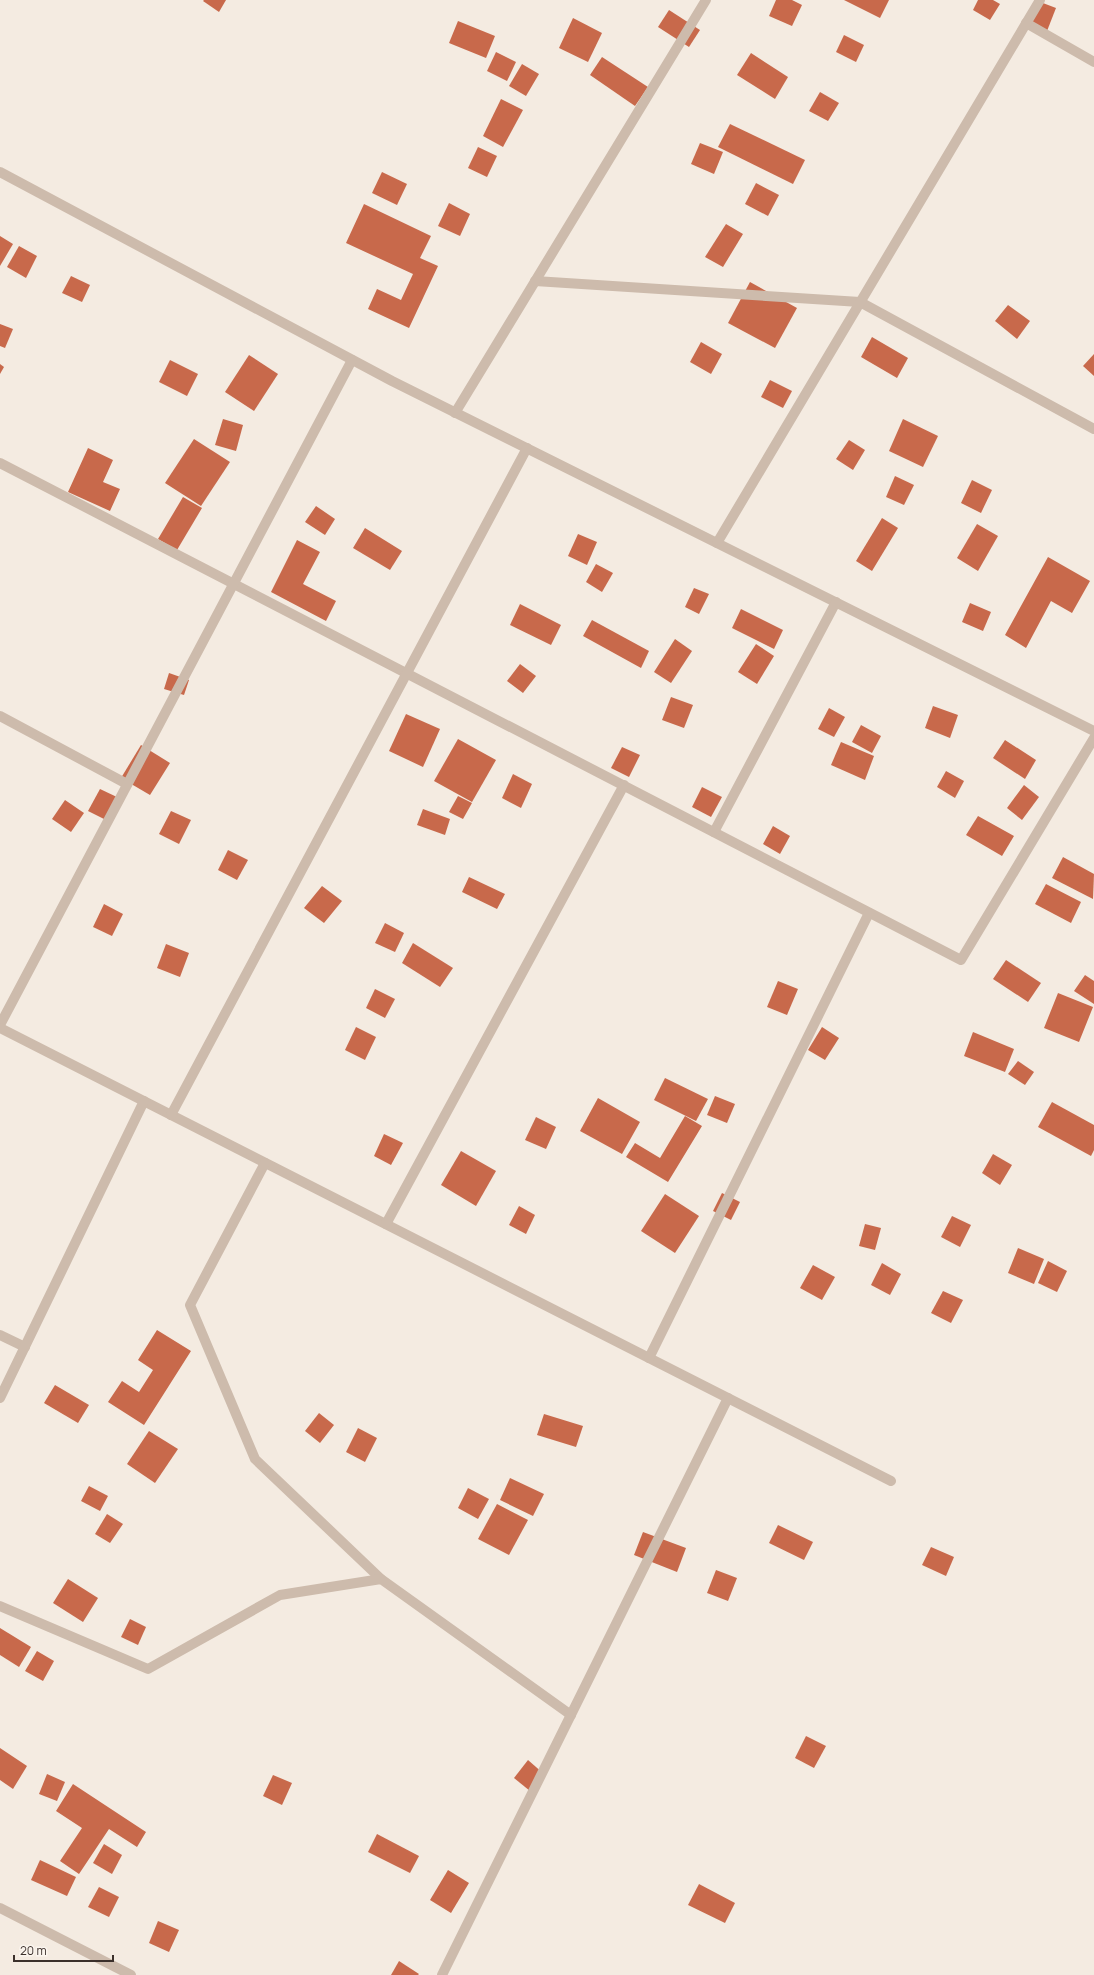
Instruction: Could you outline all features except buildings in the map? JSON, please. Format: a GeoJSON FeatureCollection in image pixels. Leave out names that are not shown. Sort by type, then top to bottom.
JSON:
{"type":"FeatureCollection","features":[{"type":"Feature","properties":{"kind":"street"},"geometry":{"type":"LineString","coordinates":[[455,413],[706,0]]}},
{"type":"Feature","properties":{"kind":"street"},"geometry":{"type":"LineString","coordinates":[[717,543],[1040,0]]}},
{"type":"Feature","properties":{"kind":"street"},"geometry":{"type":"LineString","coordinates":[[1026,23],[1094,62]]}},
{"type":"Feature","properties":{"kind":"street"},"geometry":{"type":"LineString","coordinates":[[0,172],[352,360],[455,413],[1094,731]]}},
{"type":"Feature","properties":{"kind":"street"},"geometry":{"type":"LineString","coordinates":[[535,281],[860,302],[1094,428]]}},
{"type":"Feature","properties":{"kind":"street"},"geometry":{"type":"LineString","coordinates":[[352,360],[0,1027],[891,1480]]}},
{"type":"Feature","properties":{"kind":"street"},"geometry":{"type":"LineString","coordinates":[[171,1115],[527,448]]}},
{"type":"Feature","properties":{"kind":"street"},"geometry":{"type":"LineString","coordinates":[[0,462],[961,960],[1094,738]]}},
{"type":"Feature","properties":{"kind":"street"},"geometry":{"type":"LineString","coordinates":[[714,832],[836,602]]}},
{"type":"Feature","properties":{"kind":"street"},"geometry":{"type":"LineString","coordinates":[[0,716],[127,784]]}},
{"type":"Feature","properties":{"kind":"street"},"geometry":{"type":"LineString","coordinates":[[386,1224],[624,786]]}},
{"type":"Feature","properties":{"kind":"street"},"geometry":{"type":"LineString","coordinates":[[649,1358],[870,913]]}},
{"type":"Feature","properties":{"kind":"street"},"geometry":{"type":"LineString","coordinates":[[0,1398],[144,1101]]}},
{"type":"Feature","properties":{"kind":"street"},"geometry":{"type":"LineString","coordinates":[[265,1163],[190,1305],[254,1459],[381,1579],[571,1715]]}},
{"type":"Feature","properties":{"kind":"street"},"geometry":{"type":"LineString","coordinates":[[0,1335],[25,1346]]}},
{"type":"Feature","properties":{"kind":"street"},"geometry":{"type":"LineString","coordinates":[[442,1975],[728,1398]]}},
{"type":"Feature","properties":{"kind":"street"},"geometry":{"type":"LineString","coordinates":[[0,1606],[148,1669],[280,1595],[381,1579]]}},
{"type":"Feature","properties":{"kind":"street"},"geometry":{"type":"LineString","coordinates":[[0,1908],[131,1975]]}}]}
